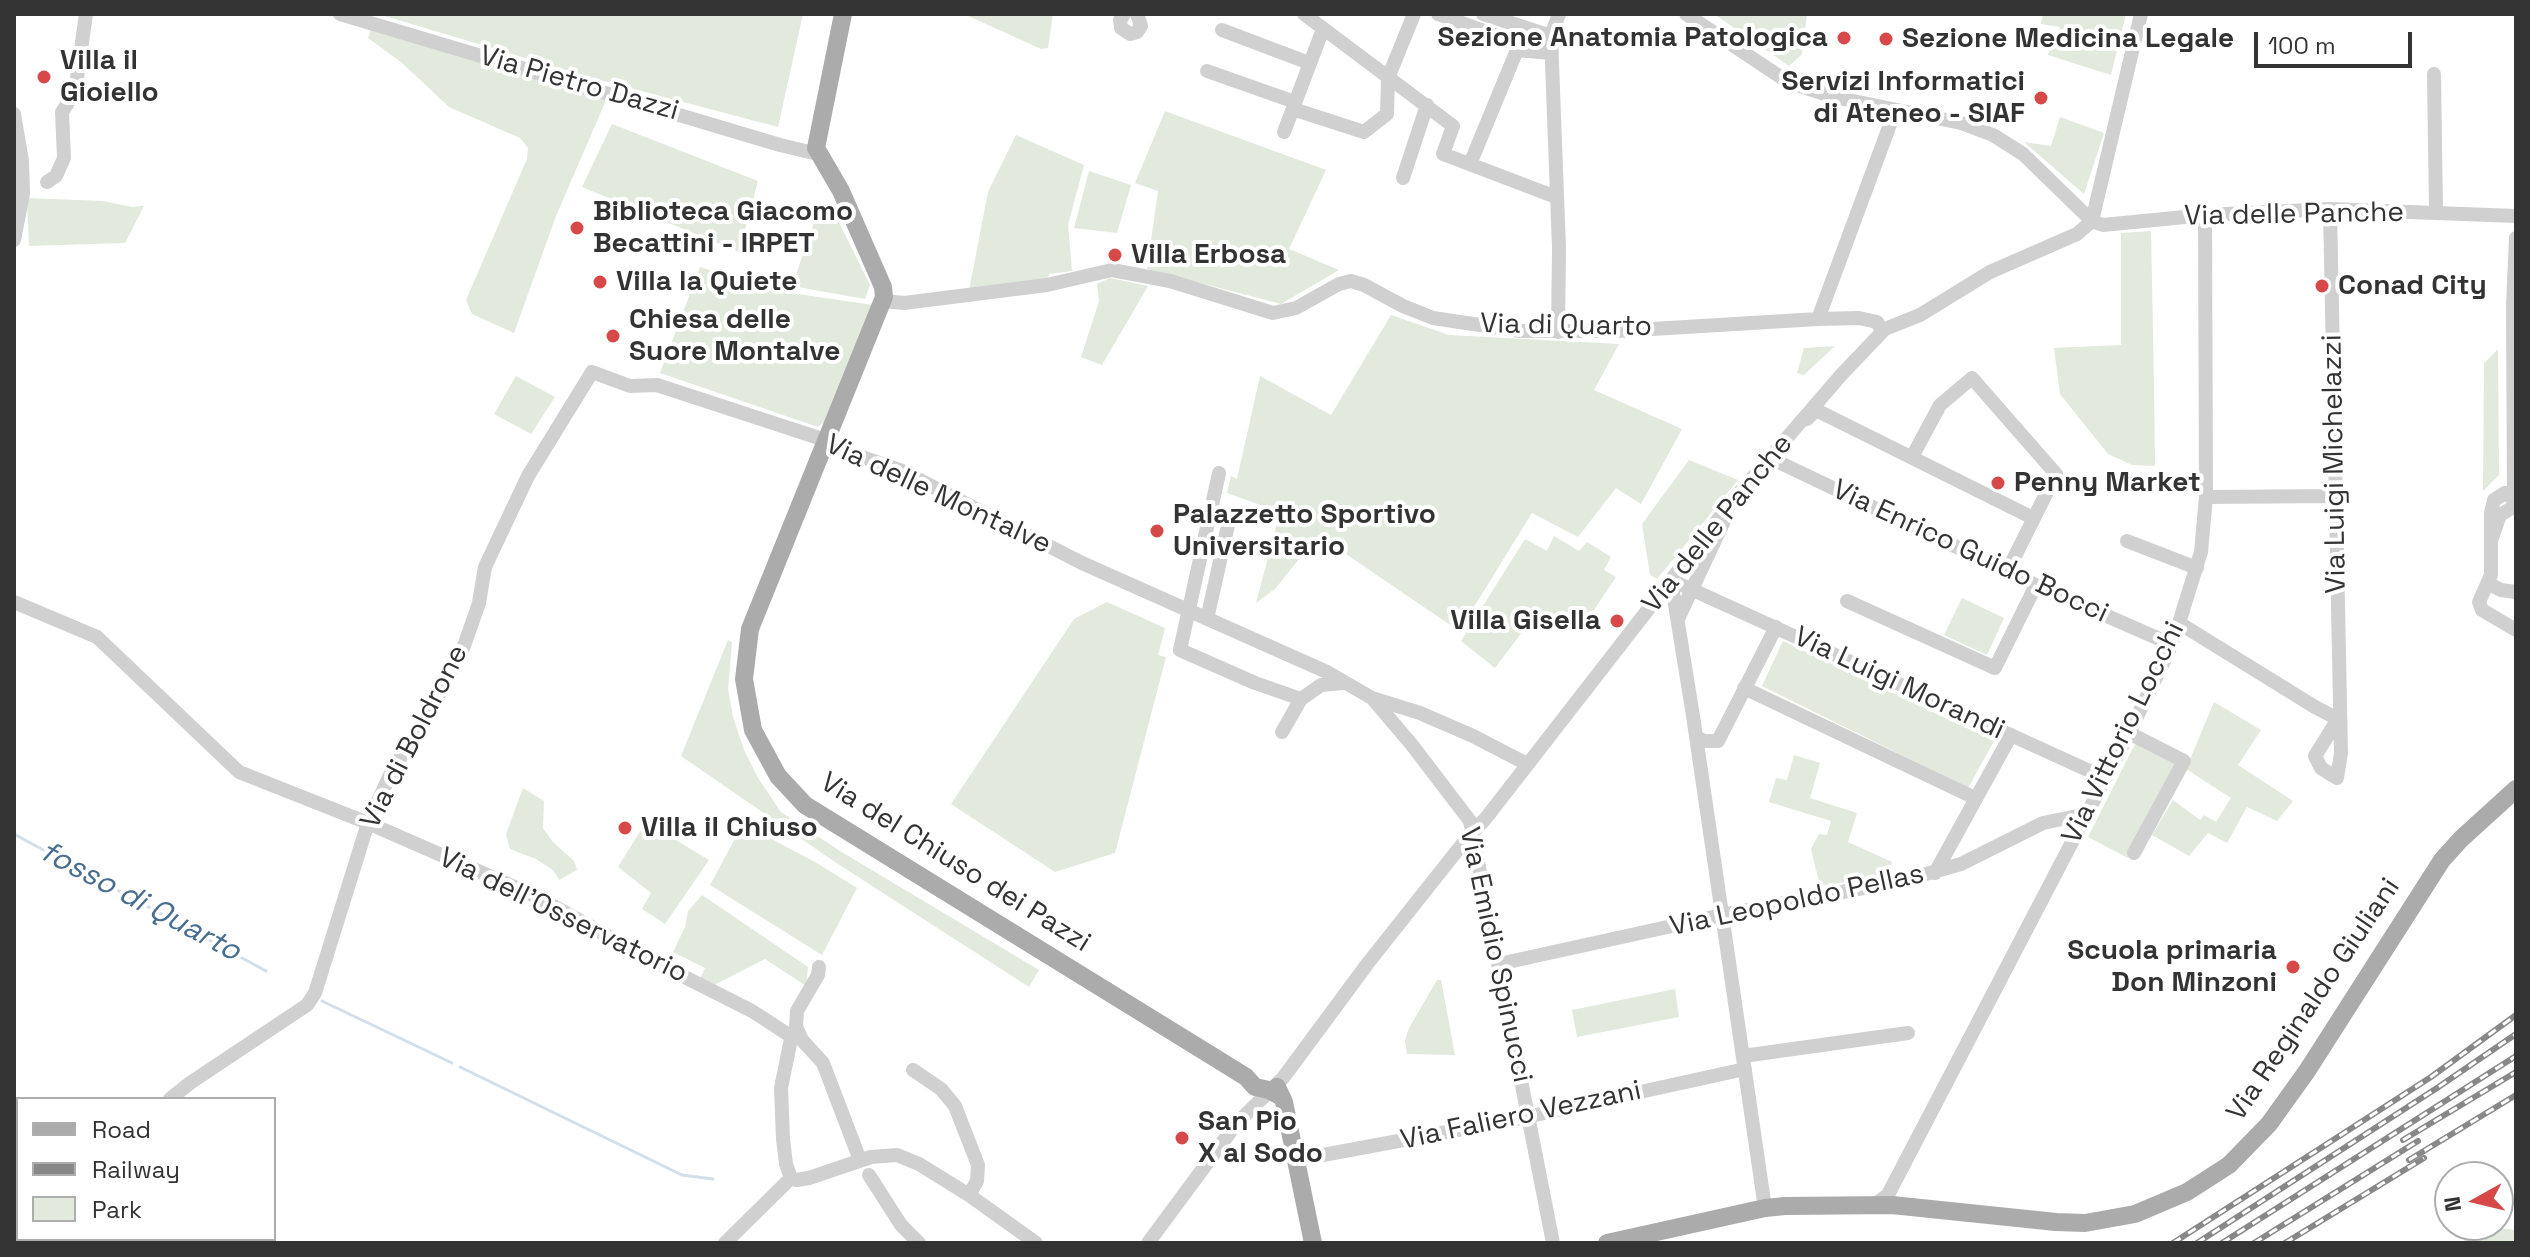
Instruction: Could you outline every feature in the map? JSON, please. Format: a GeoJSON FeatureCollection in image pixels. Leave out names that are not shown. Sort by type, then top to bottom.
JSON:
{"type":"FeatureCollection","features":[{"type":"Feature","properties":{"kind":"main road"},"geometry":{"type":"LineString","coordinates":[[843,14],[816,136],[818,154],[834,175],[883,287],[884,301]]}},
{"type":"Feature","properties":{"kind":"main road","name":"Via del Chiuso dei Pazzi"},"geometry":{"type":"LineString","coordinates":[[884,301],[755,617],[747,648],[744,679],[746,700],[753,730],[768,762],[797,798],[818,813],[1246,1077],[1268,1078],[1276,1091]]}},
{"type":"Feature","properties":{"kind":"main road","name":"Via Reginaldo Giuliani"},"geometry":{"type":"LineString","coordinates":[[1607,1243],[1765,1208],[1784,1198],[1810,1194],[1882,1199],[2070,1223],[2124,1217],[2173,1199],[2204,1183],[2229,1165],[2258,1137],[2291,1095],[2442,860],[2516,789]]}},
{"type":"Feature","properties":{"kind":"main road"},"geometry":{"type":"LineString","coordinates":[[1276,1091],[1296,1160],[1313,1243]]}},
{"type":"Feature","properties":{"kind":"street"},"geometry":{"type":"LineString","coordinates":[[47,182],[56,176],[64,158],[62,112],[75,92],[86,14]]}},
{"type":"Feature","properties":{"kind":"street","name":"Via Pietro Dazzi"},"geometry":{"type":"LineString","coordinates":[[340,14],[818,154]]}},
{"type":"Feature","properties":{"kind":"street"},"geometry":{"type":"LineString","coordinates":[[1304,14],[1453,126],[1480,136]]}},
{"type":"Feature","properties":{"kind":"street"},"geometry":{"type":"LineString","coordinates":[[1207,71],[1294,104],[1299,111],[1364,132],[1387,114],[1388,78],[1414,14]]}},
{"type":"Feature","properties":{"kind":"street"},"geometry":{"type":"LineString","coordinates":[[1438,14],[1519,44],[1470,164]]}},
{"type":"Feature","properties":{"kind":"street"},"geometry":{"type":"LineString","coordinates":[[1483,14],[1551,36]]}},
{"type":"Feature","properties":{"kind":"street"},"geometry":{"type":"LineString","coordinates":[[1558,332],[1551,36],[1559,14]]}},
{"type":"Feature","properties":{"kind":"street"},"geometry":{"type":"LineString","coordinates":[[1686,14],[1788,82],[1834,97],[1961,123],[1993,135],[2023,154],[2092,221]]}},
{"type":"Feature","properties":{"kind":"street"},"geometry":{"type":"LineString","coordinates":[[2092,221],[2141,14]]}},
{"type":"Feature","properties":{"kind":"street"},"geometry":{"type":"LineString","coordinates":[[1120,16],[1122,30],[1130,34],[1139,30],[1144,16]]}},
{"type":"Feature","properties":{"kind":"street"},"geometry":{"type":"LineString","coordinates":[[1284,132],[1323,29]]}},
{"type":"Feature","properties":{"kind":"street"},"geometry":{"type":"LineString","coordinates":[[1222,30],[1309,63]]}},
{"type":"Feature","properties":{"kind":"street"},"geometry":{"type":"LineString","coordinates":[[1517,50],[1551,53]]}},
{"type":"Feature","properties":{"kind":"street"},"geometry":{"type":"LineString","coordinates":[[2434,74],[2436,212]]}},
{"type":"Feature","properties":{"kind":"street"},"geometry":{"type":"LineString","coordinates":[[1403,178],[1427,105]]}},
{"type":"Feature","properties":{"kind":"street"},"geometry":{"type":"LineString","coordinates":[[1818,319],[1895,111]]}},
{"type":"Feature","properties":{"kind":"street"},"geometry":{"type":"LineString","coordinates":[[14,114],[22,161],[23,194],[14,240]]}},
{"type":"Feature","properties":{"kind":"street"},"geometry":{"type":"LineString","coordinates":[[1453,126],[1443,154],[1556,197]]}},
{"type":"Feature","properties":{"kind":"street","name":"Via delle Panche"},"geometry":{"type":"LineString","coordinates":[[1148,1243],[1236,1124],[1276,1091],[1473,831],[1734,499],[1882,331],[1915,318],[1998,268],[2077,234],[2092,221],[2103,225],[2205,215],[2330,209],[2516,216]]}},
{"type":"Feature","properties":{"kind":"street","name":"Via Luigi Michelazzi"},"geometry":{"type":"LineString","coordinates":[[2179,623],[2338,719],[2337,496],[2330,209]]}},
{"type":"Feature","properties":{"kind":"street","name":"Via Vittorio Locchi"},"geometry":{"type":"LineString","coordinates":[[1882,1199],[2129,733],[2179,623],[2201,552],[2206,497],[2205,215]]}},
{"type":"Feature","properties":{"kind":"street"},"geometry":{"type":"LineString","coordinates":[[2516,238],[2513,306],[2514,501],[2512,508],[2500,515],[2492,538],[2489,584],[2479,602],[2482,610],[2516,630]]}},
{"type":"Feature","properties":{"kind":"street","name":"Via di Quarto"},"geometry":{"type":"LineString","coordinates":[[884,301],[904,303],[1047,285],[1112,270],[1170,281],[1273,313],[1296,308],[1339,284],[1351,281],[1433,318],[1520,331],[1709,327],[1818,319],[1870,319],[1879,324],[1882,331]]}},
{"type":"Feature","properties":{"kind":"street","name":"Via delle Montalve"},"geometry":{"type":"LineString","coordinates":[[592,372],[630,386],[657,385],[816,437],[900,470],[1082,563],[1327,672],[1372,698],[1459,730],[1527,764]]}},
{"type":"Feature","properties":{"kind":"street","name":"Via di Boldrone"},"geometry":{"type":"LineString","coordinates":[[172,1097],[307,1005],[315,993],[368,823],[391,773],[440,693],[464,646],[479,603],[485,567],[528,476],[592,372]]}},
{"type":"Feature","properties":{"kind":"street"},"geometry":{"type":"LineString","coordinates":[[1912,457],[1940,405],[1972,378],[2056,474],[2008,570]]}},
{"type":"Feature","properties":{"kind":"street"},"geometry":{"type":"LineString","coordinates":[[1799,423],[1805,423],[1816,410],[2033,518]]}},
{"type":"Feature","properties":{"kind":"street","name":"Via Enrico Guido Bocci"},"geometry":{"type":"LineString","coordinates":[[1770,458],[2036,585],[2171,644]]}},
{"type":"Feature","properties":{"kind":"street"},"geometry":{"type":"LineString","coordinates":[[1219,473],[1180,650],[1255,683],[1301,699]]}},
{"type":"Feature","properties":{"kind":"street"},"geometry":{"type":"LineString","coordinates":[[2206,497],[2337,496]]}},
{"type":"Feature","properties":{"kind":"street"},"geometry":{"type":"LineString","coordinates":[[1678,619],[1734,499]]}},
{"type":"Feature","properties":{"kind":"street"},"geometry":{"type":"LineString","coordinates":[[1207,619],[1229,521]]}},
{"type":"Feature","properties":{"kind":"street"},"geometry":{"type":"LineString","coordinates":[[2127,541],[2197,568]]}},
{"type":"Feature","properties":{"kind":"street"},"geometry":{"type":"LineString","coordinates":[[1671,580],[1765,1208]]}},
{"type":"Feature","properties":{"kind":"street","name":"Via Luigi Morandi"},"geometry":{"type":"LineString","coordinates":[[1671,580],[2105,778]]}},
{"type":"Feature","properties":{"kind":"street"},"geometry":{"type":"LineString","coordinates":[[2489,584],[2516,592]]}},
{"type":"Feature","properties":{"kind":"street"},"geometry":{"type":"LineString","coordinates":[[1847,601],[1995,668],[2036,585]]}},
{"type":"Feature","properties":{"kind":"street","name":"Via dell'Osservatorio"},"geometry":{"type":"LineString","coordinates":[[14,602],[97,637],[239,772],[368,823],[535,896],[752,1011],[789,1035],[791,1039],[782,1073],[781,1099],[786,1164],[791,1178]]}},
{"type":"Feature","properties":{"kind":"street"},"geometry":{"type":"LineString","coordinates":[[1696,737],[1704,741],[1718,741],[1776,627]]}},
{"type":"Feature","properties":{"kind":"street"},"geometry":{"type":"LineString","coordinates":[[1282,732],[1301,699],[1321,685],[1343,683]]}},
{"type":"Feature","properties":{"kind":"street"},"geometry":{"type":"LineString","coordinates":[[1744,688],[1975,798]]}},
{"type":"Feature","properties":{"kind":"street","name":"Via Emidio Spinucci"},"geometry":{"type":"LineString","coordinates":[[1372,698],[1470,821],[1553,1243]]}},
{"type":"Feature","properties":{"kind":"street"},"geometry":{"type":"LineString","coordinates":[[2129,733],[2184,761],[2134,853]]}},
{"type":"Feature","properties":{"kind":"street"},"geometry":{"type":"LineString","coordinates":[[1935,873],[2011,735]]}},
{"type":"Feature","properties":{"kind":"street","name":"Via Leopoldo Pellas"},"geometry":{"type":"LineString","coordinates":[[1499,964],[1722,915],[1935,873],[1961,864],[2043,823],[2087,814]]}},
{"type":"Feature","properties":{"kind":"street"},"geometry":{"type":"LineString","coordinates":[[819,967],[818,975],[797,1011],[796,1027],[802,1040],[823,1063],[860,1160]]}},
{"type":"Feature","properties":{"kind":"street","name":"Via Faliero Vezzani"},"geometry":{"type":"LineString","coordinates":[[1296,1160],[1529,1117],[1744,1063],[1908,1033]]}},
{"type":"Feature","properties":{"kind":"street"},"geometry":{"type":"LineString","coordinates":[[913,1070],[941,1089],[955,1106],[978,1165],[977,1181],[969,1195]]}},
{"type":"Feature","properties":{"kind":"street"},"geometry":{"type":"LineString","coordinates":[[725,1243],[791,1178],[809,1178],[886,1154],[904,1157],[969,1195],[1036,1243]]}},
{"type":"Feature","properties":{"kind":"street"},"geometry":{"type":"LineString","coordinates":[[869,1175],[901,1225],[919,1243]]}},
{"type":"Feature","properties":{"kind":"green space"},"geometry":{"type":"Polygon","coordinates":[[[378,14],[803,14],[778,127],[592,78],[378,14]]]}},
{"type":"Feature","properties":{"kind":"green space"},"geometry":{"type":"Polygon","coordinates":[[[964,14],[1053,14],[1048,48],[1041,49],[964,14]]]}},
{"type":"Feature","properties":{"kind":"green space"},"geometry":{"type":"Polygon","coordinates":[[[1714,14],[1807,14],[1802,54],[1789,66],[1714,14]]]}},
{"type":"Feature","properties":{"kind":"green space"},"geometry":{"type":"Polygon","coordinates":[[[2043,14],[2126,14],[2111,75],[2048,55],[2060,27],[2041,24],[2043,14]]]}},
{"type":"Feature","properties":{"kind":"green space"},"geometry":{"type":"Polygon","coordinates":[[[371,29],[607,98],[556,216],[514,333],[472,314],[466,300],[527,159],[528,148],[520,138],[449,107],[401,62],[368,38],[371,29]]]}},
{"type":"Feature","properties":{"kind":"green space"},"geometry":{"type":"Polygon","coordinates":[[[1165,111],[1326,170],[1289,249],[1339,270],[1281,304],[1147,269],[1158,191],[1135,183],[1165,111]]]}},
{"type":"Feature","properties":{"kind":"green space"},"geometry":{"type":"Polygon","coordinates":[[[2060,117],[2104,133],[2084,194],[2024,142],[2051,146],[2060,117]]]}},
{"type":"Feature","properties":{"kind":"green space"},"geometry":{"type":"Polygon","coordinates":[[[612,124],[758,181],[739,252],[582,187],[612,124]]]}},
{"type":"Feature","properties":{"kind":"green space"},"geometry":{"type":"Polygon","coordinates":[[[1016,135],[1084,165],[1068,225],[1072,271],[1049,274],[1047,280],[969,290],[988,192],[1016,135]]]}},
{"type":"Feature","properties":{"kind":"green space"},"geometry":{"type":"Polygon","coordinates":[[[1089,171],[1131,185],[1117,233],[1074,228],[1089,171]]]}},
{"type":"Feature","properties":{"kind":"green space"},"geometry":{"type":"Polygon","coordinates":[[[27,198],[144,206],[125,243],[29,246],[27,198]]]}},
{"type":"Feature","properties":{"kind":"green space"},"geometry":{"type":"Polygon","coordinates":[[[820,205],[832,208],[870,285],[865,299],[792,286],[820,205]]]}},
{"type":"Feature","properties":{"kind":"green space"},"geometry":{"type":"Polygon","coordinates":[[[2151,231],[2155,466],[2132,465],[2108,454],[2060,394],[2054,348],[2121,345],[2121,233],[2151,231]]]}},
{"type":"Feature","properties":{"kind":"green space"},"geometry":{"type":"Polygon","coordinates":[[[700,267],[778,291],[873,305],[824,422],[818,427],[660,373],[700,267]]]}},
{"type":"Feature","properties":{"kind":"green space"},"geometry":{"type":"Polygon","coordinates":[[[1110,278],[1148,286],[1102,365],[1081,357],[1099,301],[1097,284],[1110,278]]]}},
{"type":"Feature","properties":{"kind":"green space"},"geometry":{"type":"Polygon","coordinates":[[[1391,315],[1449,335],[1619,344],[1594,390],[1682,429],[1641,504],[1616,488],[1578,537],[1532,513],[1459,631],[1318,535],[1276,588],[1256,603],[1280,512],[1227,493],[1231,476],[1237,479],[1260,376],[1331,415],[1391,315]]]}},
{"type":"Feature","properties":{"kind":"green space"},"geometry":{"type":"Polygon","coordinates":[[[1835,346],[1804,375],[1797,373],[1804,348],[1835,346]]]}},
{"type":"Feature","properties":{"kind":"green space"},"geometry":{"type":"Polygon","coordinates":[[[2498,349],[2499,475],[2483,491],[2484,363],[2498,349]]]}},
{"type":"Feature","properties":{"kind":"green space"},"geometry":{"type":"Polygon","coordinates":[[[516,376],[555,397],[531,434],[494,414],[516,376]]]}},
{"type":"Feature","properties":{"kind":"green space"},"geometry":{"type":"Polygon","coordinates":[[[1689,460],[1738,480],[1657,579],[1650,575],[1642,524],[1689,460]]]}},
{"type":"Feature","properties":{"kind":"green space"},"geometry":{"type":"Polygon","coordinates":[[[1554,536],[1579,551],[1587,542],[1611,557],[1604,570],[1616,577],[1594,610],[1552,629],[1532,619],[1495,668],[1461,641],[1525,539],[1547,551],[1554,536]]]}},
{"type":"Feature","properties":{"kind":"green space"},"geometry":{"type":"Polygon","coordinates":[[[1962,598],[2004,618],[1987,655],[1944,635],[1962,598]]]}},
{"type":"Feature","properties":{"kind":"green space"},"geometry":{"type":"Polygon","coordinates":[[[1107,602],[1165,628],[1158,655],[1166,657],[1115,853],[1055,872],[951,804],[1074,619],[1107,602]]]}},
{"type":"Feature","properties":{"kind":"green space"},"geometry":{"type":"Polygon","coordinates":[[[728,640],[732,642],[728,690],[733,717],[758,778],[781,812],[840,851],[1039,970],[1029,987],[835,862],[681,756],[728,640]]]}},
{"type":"Feature","properties":{"kind":"green space"},"geometry":{"type":"Polygon","coordinates":[[[1783,641],[1994,741],[1968,788],[1762,686],[1783,641]]]}},
{"type":"Feature","properties":{"kind":"green space"},"geometry":{"type":"Polygon","coordinates":[[[2214,702],[2261,730],[2238,765],[2293,801],[2277,821],[2247,807],[2227,843],[2208,833],[2189,856],[2152,835],[2173,800],[2200,820],[2204,815],[2216,822],[2231,798],[2186,769],[2214,702]]]}},
{"type":"Feature","properties":{"kind":"green space"},"geometry":{"type":"Polygon","coordinates":[[[2136,742],[2176,763],[2128,858],[2088,837],[2136,742]]]}},
{"type":"Feature","properties":{"kind":"green space"},"geometry":{"type":"Polygon","coordinates":[[[1794,755],[1820,763],[1810,798],[1857,813],[1848,842],[1892,862],[1889,875],[1820,886],[1811,849],[1819,834],[1827,835],[1831,821],[1769,802],[1776,778],[1787,780],[1794,755]]]}},
{"type":"Feature","properties":{"kind":"green space"},"geometry":{"type":"Polygon","coordinates":[[[523,788],[544,801],[543,828],[574,861],[577,870],[559,880],[553,870],[536,859],[510,849],[506,834],[523,788]]]}},
{"type":"Feature","properties":{"kind":"green space"},"geometry":{"type":"Polygon","coordinates":[[[646,822],[709,860],[665,924],[642,909],[651,893],[618,867],[646,822]]]}},
{"type":"Feature","properties":{"kind":"green space"},"geometry":{"type":"Polygon","coordinates":[[[743,824],[857,888],[822,955],[710,885],[743,824]]]}},
{"type":"Feature","properties":{"kind":"green space"},"geometry":{"type":"Polygon","coordinates":[[[702,895],[808,967],[806,986],[765,959],[712,986],[699,981],[705,968],[673,952],[685,927],[688,911],[702,895]]]}},
{"type":"Feature","properties":{"kind":"green space"},"geometry":{"type":"Polygon","coordinates":[[[1437,980],[1441,980],[1455,1055],[1407,1054],[1405,1040],[1409,1028],[1437,980]]]}},
{"type":"Feature","properties":{"kind":"green space"},"geometry":{"type":"Polygon","coordinates":[[[1675,989],[1679,1017],[1577,1037],[1572,1010],[1675,989]]]}},
{"type":"Feature","properties":{"kind":"green space"},"geometry":{"type":"Polygon","coordinates":[[[2516,1230],[2516,1243],[2463,1243],[2514,1241],[2516,1230]]]}},
{"type":"Feature","properties":{"kind":"waterway","name":"fosso di Quarto"},"geometry":{"type":"LineString","coordinates":[[14,834],[266,971]]}},
{"type":"Feature","properties":{"kind":"waterway","name":"fosso di Quarto"},"geometry":{"type":"LineString","coordinates":[[322,1001],[452,1063]]}},
{"type":"Feature","properties":{"kind":"waterway","name":"fosso di Quarto"},"geometry":{"type":"LineString","coordinates":[[460,1067],[682,1175],[713,1179]]}},
{"type":"Feature","properties":{"kind":"railway"},"geometry":{"type":"LineString","coordinates":[[2173,1243],[2431,1077],[2516,1015]]}},
{"type":"Feature","properties":{"kind":"railway"},"geometry":{"type":"LineString","coordinates":[[2197,1243],[2516,1034]]}},
{"type":"Feature","properties":{"kind":"railway"},"geometry":{"type":"LineString","coordinates":[[2222,1243],[2516,1056]]}},
{"type":"Feature","properties":{"kind":"railway"},"geometry":{"type":"LineString","coordinates":[[2403,1140],[2516,1072]]}},
{"type":"Feature","properties":{"kind":"railway"},"geometry":{"type":"LineString","coordinates":[[2409,1160],[2516,1095]]}},
{"type":"Feature","properties":{"kind":"railway"},"geometry":{"type":"LineString","coordinates":[[2254,1243],[2418,1141]]}},
{"type":"Feature","properties":{"kind":"railway"},"geometry":{"type":"LineString","coordinates":[[2285,1243],[2424,1158]]}},
{"type":"Feature","properties":{"kind":"place","name":"Sezione Anatomia Patologica"},"geometry":{"type":"Point","coordinates":[1844,38]}},
{"type":"Feature","properties":{"kind":"place","name":"Sezione Medicina Legale"},"geometry":{"type":"Point","coordinates":[1886,39]}},
{"type":"Feature","properties":{"kind":"place","name":"Villa il Gioiello"},"geometry":{"type":"Point","coordinates":[44,77]}},
{"type":"Feature","properties":{"kind":"place","name":"Servizi Informatici di Ateneo - SIAF"},"geometry":{"type":"Point","coordinates":[2041,98]}},
{"type":"Feature","properties":{"kind":"place","name":"Biblioteca Giacomo Becattini - IRPET"},"geometry":{"type":"Point","coordinates":[577,228]}},
{"type":"Feature","properties":{"kind":"place","name":"Villa Erbosa"},"geometry":{"type":"Point","coordinates":[1115,255]}},
{"type":"Feature","properties":{"kind":"place","name":"Villa la Quiete"},"geometry":{"type":"Point","coordinates":[600,282]}},
{"type":"Feature","properties":{"kind":"place","name":"Conad City"},"geometry":{"type":"Point","coordinates":[2322,286]}},
{"type":"Feature","properties":{"kind":"place","name":"Chiesa delle Suore Montalve"},"geometry":{"type":"Point","coordinates":[613,336]}},
{"type":"Feature","properties":{"kind":"place","name":"Penny Market"},"geometry":{"type":"Point","coordinates":[1998,483]}},
{"type":"Feature","properties":{"kind":"place","name":"Palazzetto Sportivo Universitario"},"geometry":{"type":"Point","coordinates":[1157,531]}},
{"type":"Feature","properties":{"kind":"place","name":"Villa Gisella"},"geometry":{"type":"Point","coordinates":[1617,621]}},
{"type":"Feature","properties":{"kind":"place","name":"Villa il Chiuso"},"geometry":{"type":"Point","coordinates":[625,828]}},
{"type":"Feature","properties":{"kind":"place","name":"Scuola primaria Don Minzoni"},"geometry":{"type":"Point","coordinates":[2293,967]}},
{"type":"Feature","properties":{"kind":"place","name":"San Pio X al Sodo"},"geometry":{"type":"Point","coordinates":[1182,1138]}}]}
